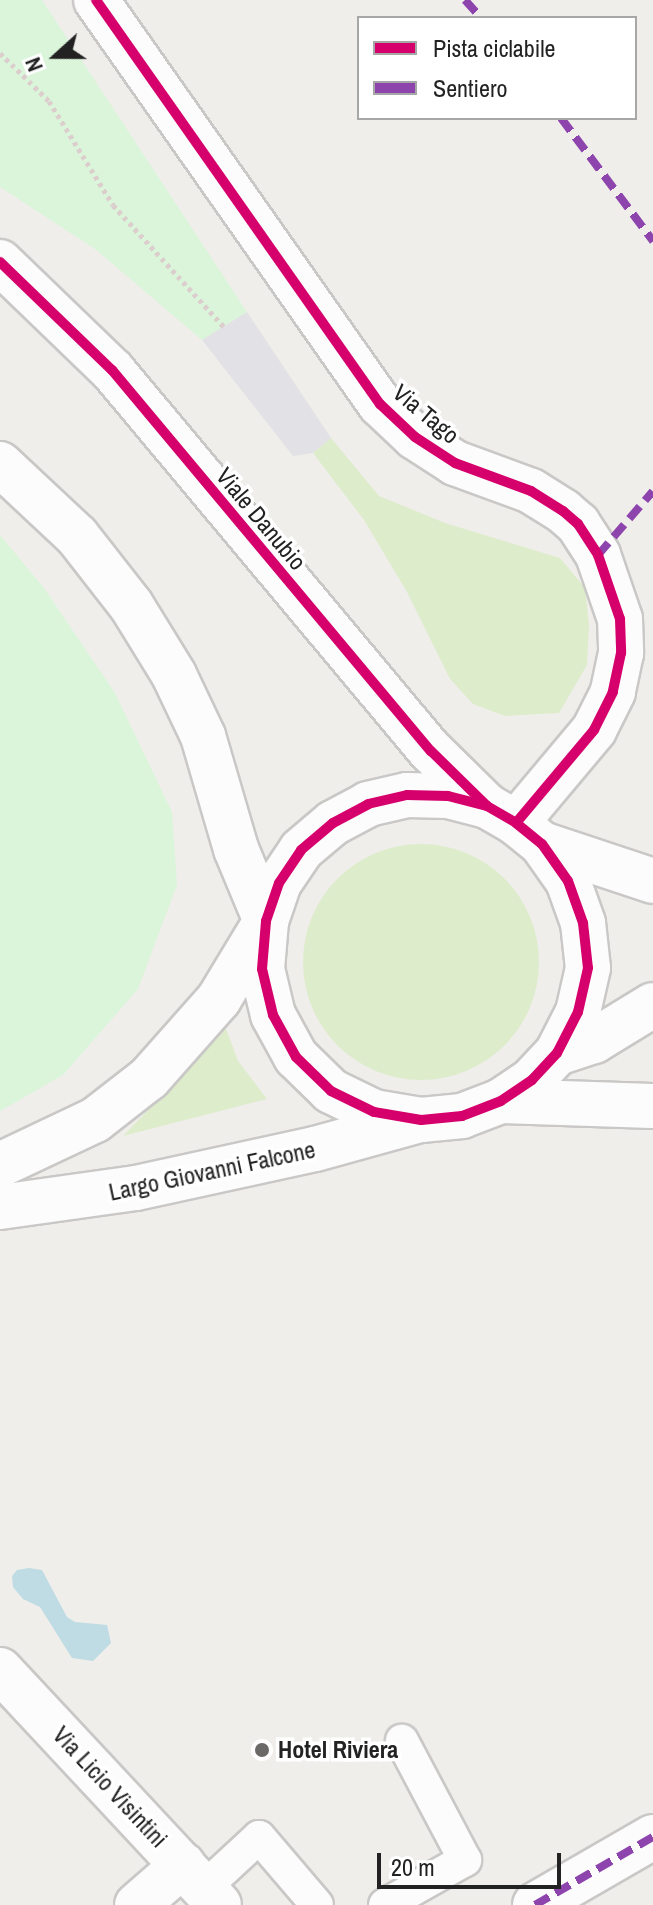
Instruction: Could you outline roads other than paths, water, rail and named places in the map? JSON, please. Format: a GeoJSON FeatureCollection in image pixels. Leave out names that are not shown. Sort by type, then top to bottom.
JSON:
{"type":"FeatureCollection","features":[{"type":"Feature","properties":{"kind":"street","name":"Via Tago"},"geometry":{"type":"LineString","coordinates":[[96,0],[380,404],[415,437],[455,463],[531,491],[563,511],[578,524],[598,555],[620,619],[621,653],[613,692],[594,730],[515,824]]}},
{"type":"Feature","properties":{"kind":"street","name":"Viale Danubio"},"geometry":{"type":"LineString","coordinates":[[0,262],[103,361],[395,711],[515,824]]}},
{"type":"Feature","properties":{"kind":"street"},"geometry":{"type":"LineString","coordinates":[[0,464],[86,547],[131,605],[174,675],[203,736],[236,849],[266,921]]}},
{"type":"Feature","properties":{"kind":"street","name":"Largo Giovanni Falcone"},"geometry":{"type":"LineString","coordinates":[[0,1165],[95,1120],[149,1078],[219,999],[266,921],[279,883],[301,850],[333,823],[368,804],[421,795],[448,796],[653,881]]}},
{"type":"Feature","properties":{"kind":"street","name":"Largo Giovanni Falcone"},"geometry":{"type":"LineString","coordinates":[[0,1207],[136,1188],[315,1149],[421,1120],[462,1116],[501,1101],[532,1080],[557,1053],[578,1012],[588,968],[583,923],[568,881],[515,824]]}},
{"type":"Feature","properties":{"kind":"street","name":"Largo Giovanni Falcone"},"geometry":{"type":"LineString","coordinates":[[266,921],[262,969],[273,1015],[296,1057],[331,1091],[374,1112],[421,1120]]}},
{"type":"Feature","properties":{"kind":"street","name":"Largo Giovanni Falcone"},"geometry":{"type":"LineString","coordinates":[[557,1053],[594,1041],[653,1005]]}},
{"type":"Feature","properties":{"kind":"street","name":"Largo Giovanni Falcone"},"geometry":{"type":"LineString","coordinates":[[501,1101],[653,1106]]}},
{"type":"Feature","properties":{"kind":"street","name":"Via Licio Visintini"},"geometry":{"type":"LineString","coordinates":[[0,1670],[202,1886]]}},
{"type":"Feature","properties":{"kind":"street"},"geometry":{"type":"LineString","coordinates":[[535,1905],[653,1837]]}},
{"type":"Feature","properties":{"kind":"street"},"geometry":{"type":"LineString","coordinates":[[137,1905],[202,1886]]}},
{"type":"Feature","properties":{"kind":"lane"},"geometry":{"type":"LineString","coordinates":[[385,1905],[465,1860],[402,1741]]}},
{"type":"Feature","properties":{"kind":"lane"},"geometry":{"type":"LineString","coordinates":[[202,1886],[259,1837],[317,1905]]}},
{"type":"Feature","properties":{"kind":"water"},"geometry":{"type":"Polygon","coordinates":[[[17,1570],[42,1570],[67,1617],[75,1622],[107,1625],[111,1643],[93,1661],[72,1658],[40,1607],[23,1599],[13,1587],[12,1576],[17,1570]]]}},
{"type":"Feature","properties":{"kind":"place","name":"Hotel Riviera"},"geometry":{"type":"Point","coordinates":[262,1750]}}]}
